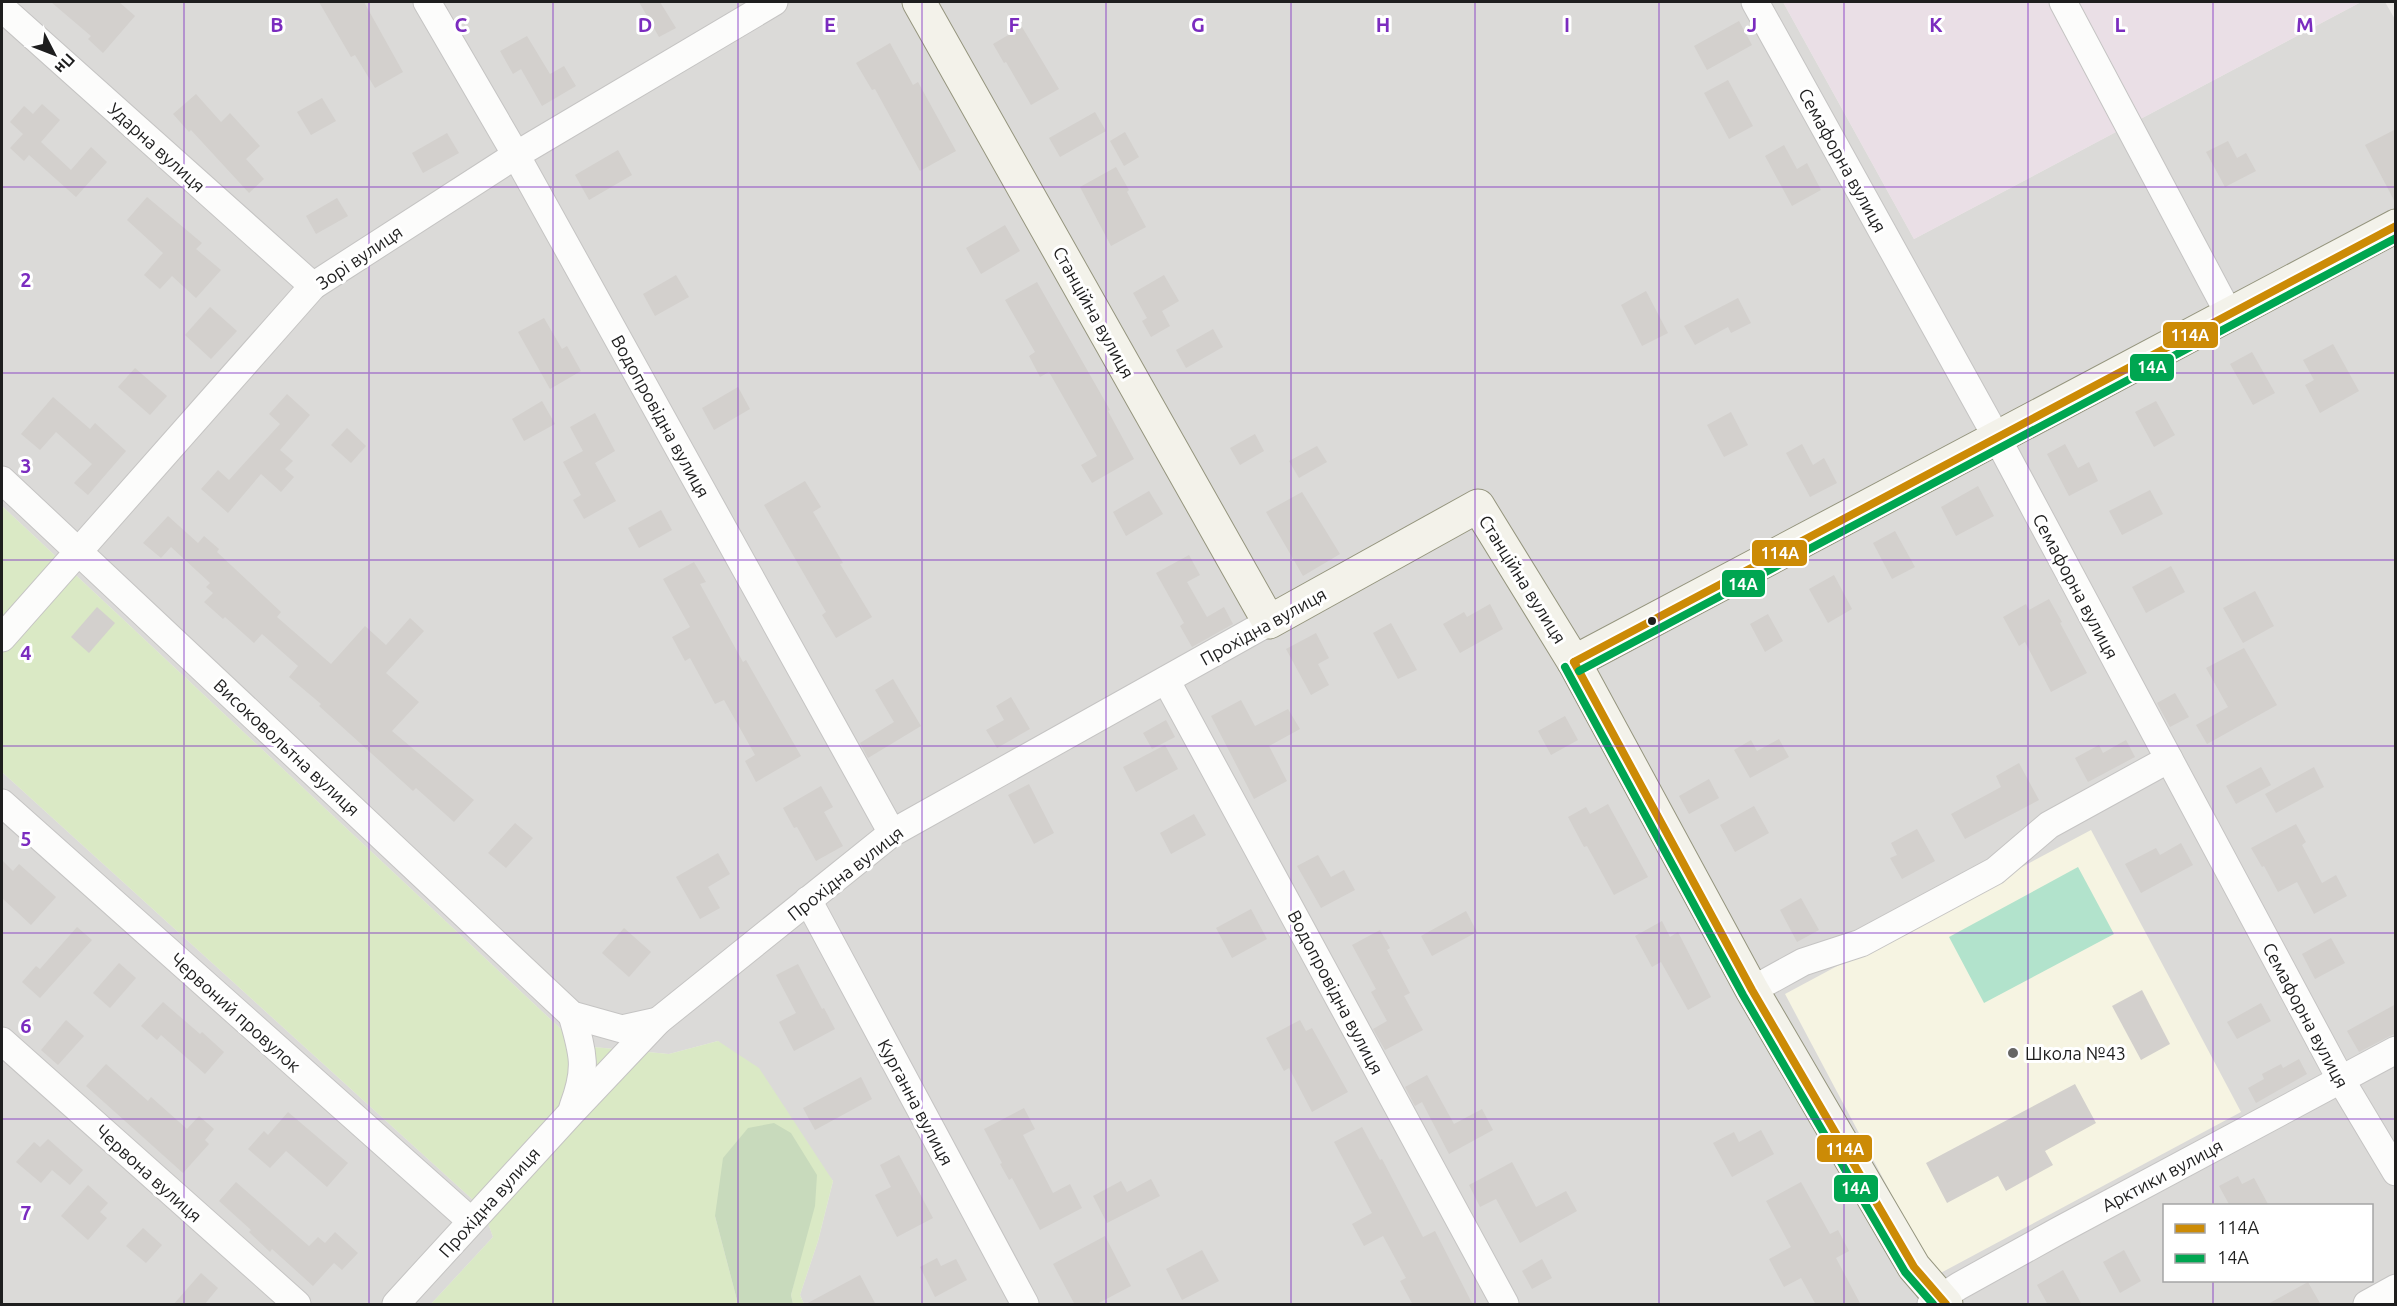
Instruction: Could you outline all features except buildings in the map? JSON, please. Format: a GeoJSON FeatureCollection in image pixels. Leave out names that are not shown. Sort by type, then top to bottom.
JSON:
{"type":"FeatureCollection","features":[{"type":"Feature","properties":{"kind":"street","name":"Водопровідна вулиця"},"geometry":{"type":"LineString","coordinates":[[427,2],[516,155],[892,833]]}},
{"type":"Feature","properties":{"kind":"street","name":"Зорі вулиця"},"geometry":{"type":"LineString","coordinates":[[2,638],[313,286],[516,155],[774,2]]}},
{"type":"Feature","properties":{"kind":"street","name":"Станційна вулиця"},"geometry":{"type":"LineString","coordinates":[[919,2],[1269,622]]}},
{"type":"Feature","properties":{"kind":"street","name":"Семафорна вулиця"},"geometry":{"type":"LineString","coordinates":[[1755,2],[1996,438],[2341,1080],[2396,1172]]}},
{"type":"Feature","properties":{"kind":"street"},"geometry":{"type":"LineString","coordinates":[[2064,2],[2229,314]]}},
{"type":"Feature","properties":{"kind":"street","name":"Ударна вулиця"},"geometry":{"type":"LineString","coordinates":[[2,8],[313,286]]}},
{"type":"Feature","properties":{"kind":"street"},"geometry":{"type":"LineString","coordinates":[[1574,662],[2229,314],[2392,235]]}},
{"type":"Feature","properties":{"kind":"street","name":"Високовольтна вулиця"},"geometry":{"type":"LineString","coordinates":[[2,480],[572,1015],[622,1029],[658,1022]]}},
{"type":"Feature","properties":{"kind":"street","name":"Станційна вулиця"},"geometry":{"type":"LineString","coordinates":[[1478,506],[1574,662],[1752,990],[1914,1267],[1939,1303]]}},
{"type":"Feature","properties":{"kind":"street","name":"Прохідна вулиця"},"geometry":{"type":"LineString","coordinates":[[396,1305],[471,1221],[658,1022],[892,833],[1478,506]]}},
{"type":"Feature","properties":{"kind":"street","name":"Водопровідна вулиця"},"geometry":{"type":"LineString","coordinates":[[1167,680],[1505,1305]]}},
{"type":"Feature","properties":{"kind":"street"},"geometry":{"type":"LineString","coordinates":[[1752,990],[1803,962],[1861,943],[1995,871],[2049,825],[2169,759]]}},
{"type":"Feature","properties":{"kind":"street","name":"Червоний провулок"},"geometry":{"type":"LineString","coordinates":[[2,803],[471,1221]]}},
{"type":"Feature","properties":{"kind":"street","name":"Курганна вулиця"},"geometry":{"type":"LineString","coordinates":[[808,900],[1025,1305]]}},
{"type":"Feature","properties":{"kind":"street","name":"Високовольтна вулиця"},"geometry":{"type":"LineString","coordinates":[[571,1113],[582,1082],[583,1072],[583,1051],[572,1015]]}},
{"type":"Feature","properties":{"kind":"street","name":"Червона вулиця"},"geometry":{"type":"LineString","coordinates":[[2,1041],[297,1305]]}},
{"type":"Feature","properties":{"kind":"street","name":"Арктики вулиця"},"geometry":{"type":"LineString","coordinates":[[1939,1303],[1959,1286],[2058,1231],[2396,1050]]}},
{"type":"Feature","properties":{"kind":"street"},"geometry":{"type":"LineString","coordinates":[[2367,1305],[2396,1288]]}},
{"type":"Feature","properties":{"kind":"shaded area"},"geometry":{"type":"Polygon","coordinates":[[[2,2],[1783,2],[1914,239],[2361,2],[2385,2],[2396,21],[2395,1304],[804,1304],[800,1295],[818,1241],[833,1181],[718,1041],[669,1054],[593,1047],[563,1031],[2,506],[2,2]]]}},
{"type":"Feature","properties":{"kind":"shaded area"},"geometry":{"type":"Polygon","coordinates":[[[1783,2],[2361,2],[1914,239],[1783,2]]]}},
{"type":"Feature","properties":{"kind":"shaded area"},"geometry":{"type":"Polygon","coordinates":[[[2,772],[483,1209],[493,1237],[431,1304],[2,1304],[2,772]]]}},
{"type":"Feature","properties":{"kind":"shaded area","name":"Школа №43"},"geometry":{"type":"Polygon","coordinates":[[[2091,830],[2241,1112],[1935,1276],[1785,994],[2091,830]]]}},
{"type":"Feature","properties":{"kind":"green space"},"geometry":{"type":"Polygon","coordinates":[[[2,506],[563,1031],[593,1047],[669,1054],[718,1041],[759,1068],[833,1181],[818,1241],[800,1295],[804,1304],[793,1304],[791,1295],[799,1262],[715,1216],[738,1304],[431,1304],[493,1237],[483,1209],[2,772],[2,506]]]}},
{"type":"Feature","properties":{"kind":"green space"},"geometry":{"type":"Polygon","coordinates":[[[2078,867],[2114,934],[1984,1003],[1949,937],[2078,867]]]}},
{"type":"Feature","properties":{"kind":"green space"},"geometry":{"type":"Polygon","coordinates":[[[774,1123],[791,1133],[817,1175],[815,1206],[791,1295],[793,1304],[738,1304],[715,1216],[723,1158],[748,1128],[774,1123]]]}},
{"type":"Feature","properties":{"kind":"transit line","name":"114А"},"geometry":{"type":"LineString","coordinates":[[1574,662],[2396,226]]}},
{"type":"Feature","properties":{"kind":"transit line","name":"14А"},"geometry":{"type":"LineString","coordinates":[[1579,671],[2396,238]]}},
{"type":"Feature","properties":{"kind":"transit line","name":"114А"},"geometry":{"type":"LineString","coordinates":[[1574,662],[1752,990],[1914,1267],[1946,1304]]}},
{"type":"Feature","properties":{"kind":"transit line","name":"14А"},"geometry":{"type":"LineString","coordinates":[[1565,667],[1743,995],[1905,1272],[1933,1304]]}},
{"type":"Feature","properties":{"kind":"place","name":"Школа №43"},"geometry":{"type":"Point","coordinates":[2013,1053]}}]}
